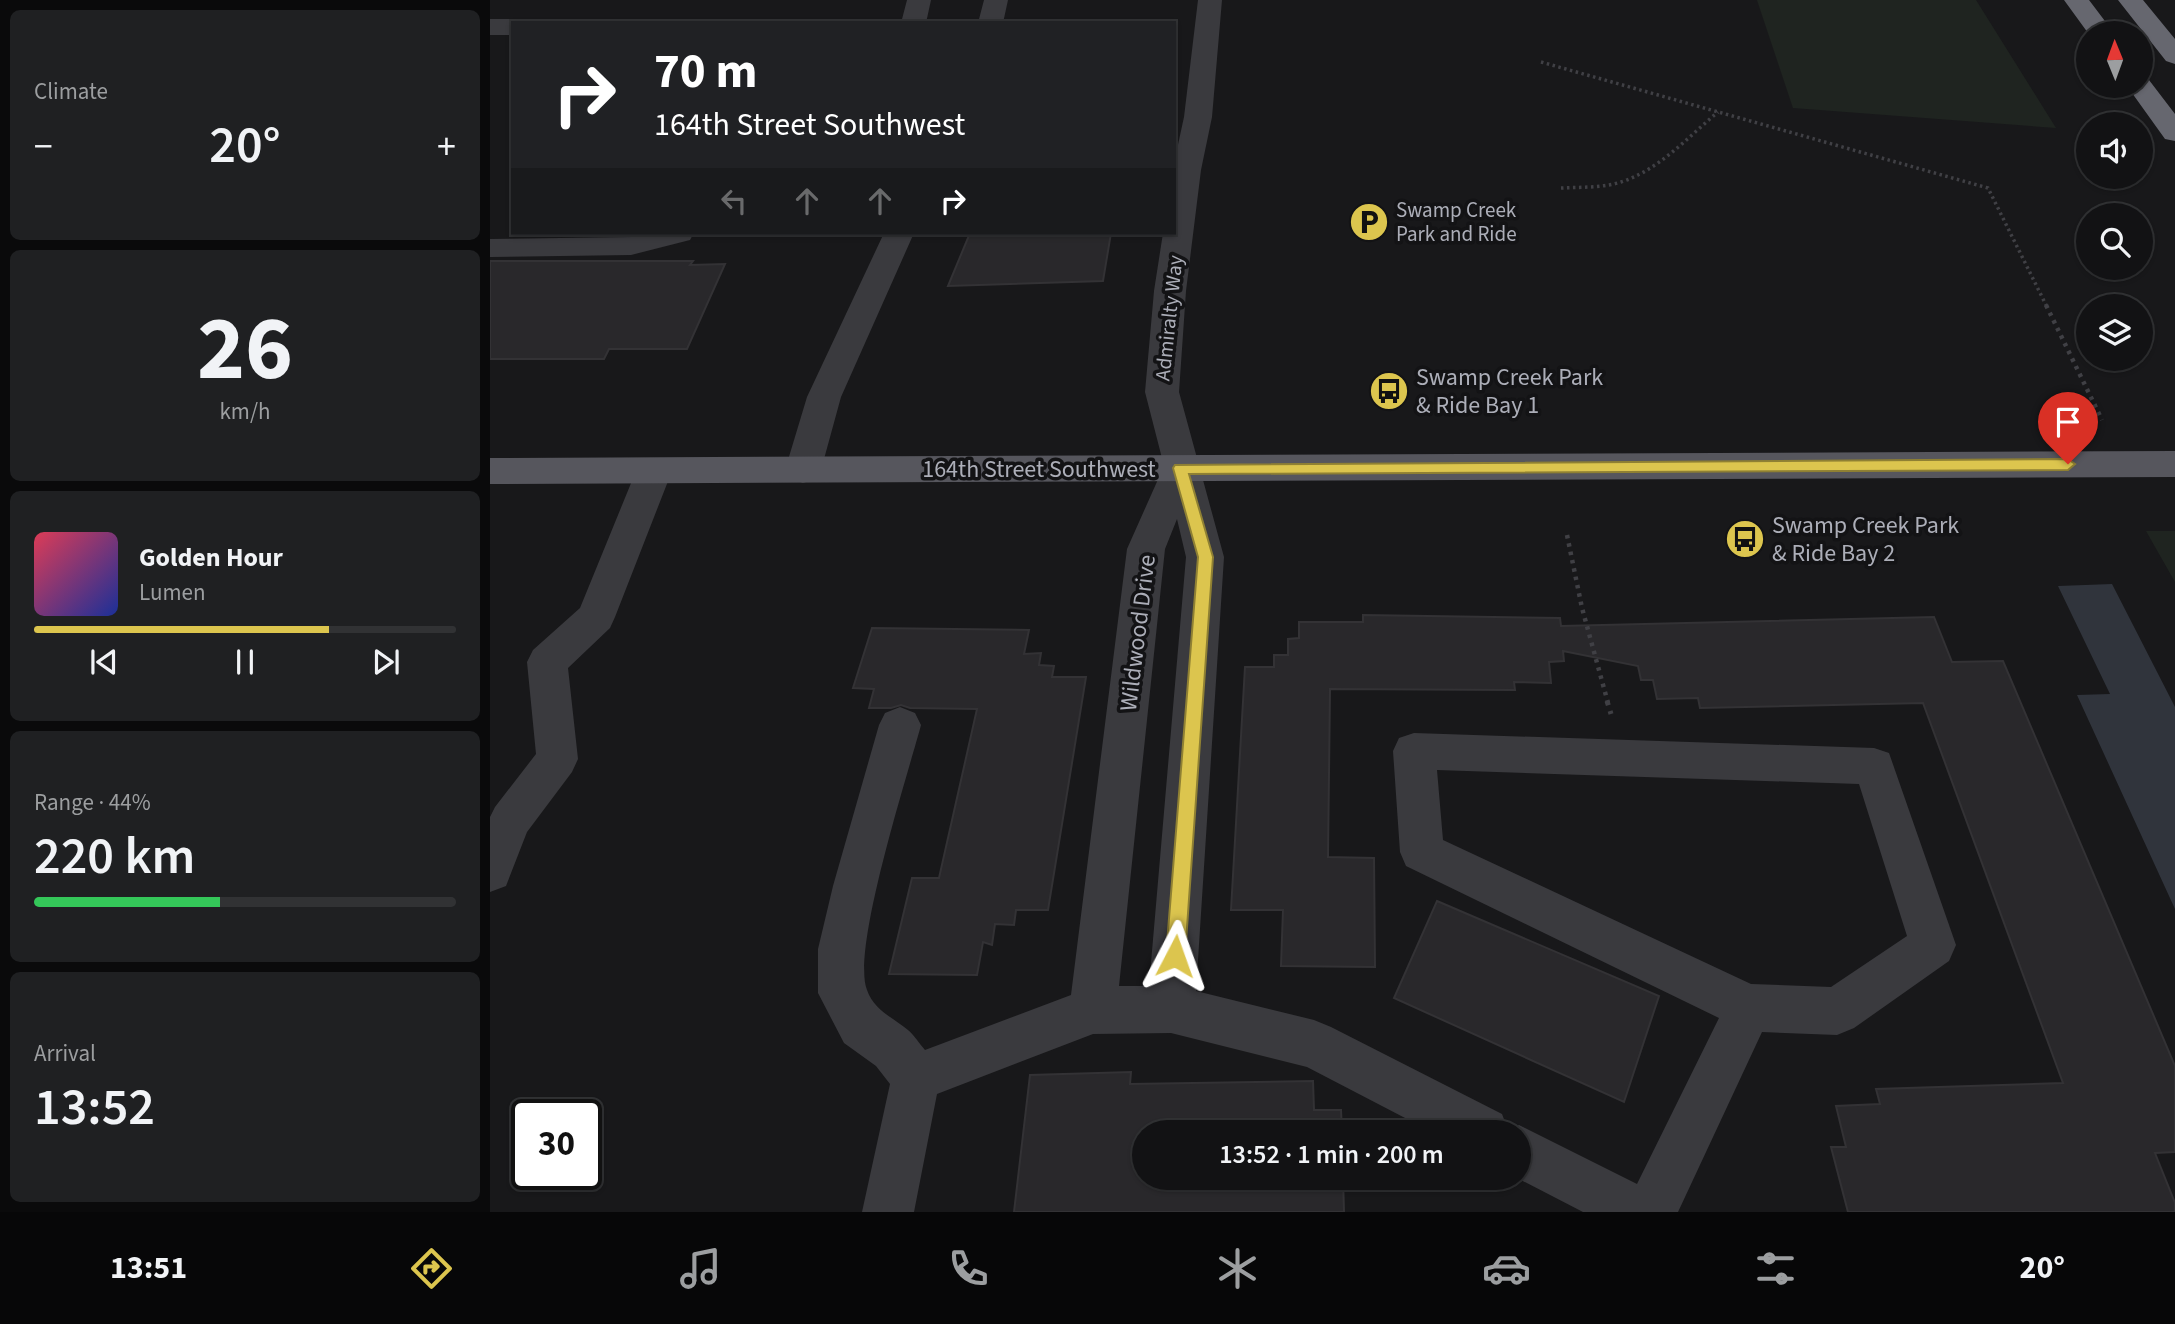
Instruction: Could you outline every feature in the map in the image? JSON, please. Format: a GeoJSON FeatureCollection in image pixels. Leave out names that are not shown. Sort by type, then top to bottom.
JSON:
{"type":"FeatureCollection","features":[{"type":"Feature","properties":{"kind":"highway"},"geometry":{"type":"LineString","coordinates":[[2076,0],[2092,21]]}},
{"type":"Feature","properties":{"kind":"highway"},"geometry":{"type":"LineString","coordinates":[[2130,0],[2175,56]]}},
{"type":"Feature","properties":{"kind":"highway"},"geometry":{"type":"LineString","coordinates":[[2149,98],[2175,132]]}},
{"type":"Feature","properties":{"kind":"main road","name":"164th Street Southwest"},"geometry":{"type":"LineString","coordinates":[[490,471],[2175,464]]}},
{"type":"Feature","properties":{"kind":"street"},"geometry":{"type":"LineString","coordinates":[[914,21],[919,0]]}},
{"type":"Feature","properties":{"kind":"street"},"geometry":{"type":"LineString","coordinates":[[991,21],[996,0]]}},
{"type":"Feature","properties":{"kind":"street","name":"Admiralty Way"},"geometry":{"type":"LineString","coordinates":[[1180,468],[1162,392],[1170,291],[1187,170],[1198,117],[1210,0]]}},
{"type":"Feature","properties":{"kind":"street"},"geometry":{"type":"LineString","coordinates":[[490,27],[511,27]]}},
{"type":"Feature","properties":{"kind":"street"},"geometry":{"type":"LineString","coordinates":[[490,248],[632,246],[672,235]]}},
{"type":"Feature","properties":{"kind":"street"},"geometry":{"type":"LineString","coordinates":[[803,470],[824,397],[899,235]]}},
{"type":"Feature","properties":{"kind":"street"},"geometry":{"type":"LineString","coordinates":[[1171,1009],[1205,557],[1180,468]]}},
{"type":"Feature","properties":{"kind":"street","name":"Wildwood Drive"},"geometry":{"type":"LineString","coordinates":[[1093,1010],[1146,550],[1180,468]]}},
{"type":"Feature","properties":{"kind":"street"},"geometry":{"type":"LineString","coordinates":[[490,871],[510,821],[557,759],[547,662],[596,617],[654,471]]}},
{"type":"Feature","properties":{"kind":"street"},"geometry":{"type":"LineString","coordinates":[[900,724],[855,886],[841,949],[842,993],[861,1027],[893,1049],[916,1078]]}},
{"type":"Feature","properties":{"kind":"street"},"geometry":{"type":"LineString","coordinates":[[1414,751],[1874,766],[1933,945],[1838,1010],[1749,1008],[1422,852],[1414,751]]}},
{"type":"Feature","properties":{"kind":"street"},"geometry":{"type":"LineString","coordinates":[[1651,1212],[1749,1008]]}},
{"type":"Feature","properties":{"kind":"street"},"geometry":{"type":"LineString","coordinates":[[916,1078],[1093,1010],[1171,1009],[1314,1044],[1461,1120]]}},
{"type":"Feature","properties":{"kind":"street"},"geometry":{"type":"LineString","coordinates":[[888,1212],[916,1078]]}},
{"type":"Feature","properties":{"kind":"street"},"geometry":{"type":"LineString","coordinates":[[1531,1156],[1637,1212]]}},
{"type":"Feature","properties":{"kind":"path"},"geometry":{"type":"LineString","coordinates":[[1541,62],[1987,188],[2102,419]]}},
{"type":"Feature","properties":{"kind":"path"},"geometry":{"type":"LineString","coordinates":[[1560,188],[1599,186],[1623,181],[1650,167],[1719,111]]}},
{"type":"Feature","properties":{"kind":"path"},"geometry":{"type":"LineString","coordinates":[[1567,535],[1581,608],[1621,758]]}},
{"type":"Feature","properties":{"kind":"shaded area"},"geometry":{"type":"Polygon","coordinates":[[[1757,0],[1976,0],[2056,128],[1793,108],[1757,0]]]}},
{"type":"Feature","properties":{"kind":"shaded area"},"geometry":{"type":"Polygon","coordinates":[[[2146,531],[2175,531],[2175,582],[2146,531]]]}},
{"type":"Feature","properties":{"kind":"shaded area"},"geometry":{"type":"Polygon","coordinates":[[[2112,584],[2175,707],[2175,909],[2077,695],[2110,694],[2058,586],[2112,584]]]}},
{"type":"Feature","properties":{"kind":"building"},"geometry":{"type":"Polygon","coordinates":[[[969,235],[1111,235],[1103,281],[948,286],[969,235]]]}},
{"type":"Feature","properties":{"kind":"building"},"geometry":{"type":"Polygon","coordinates":[[[490,261],[693,261],[690,265],[725,264],[687,349],[609,349],[604,359],[490,359],[490,261]]]}},
{"type":"Feature","properties":{"kind":"building"},"geometry":{"type":"Polygon","coordinates":[[[1363,615],[1560,618],[1561,626],[1934,617],[1952,662],[2003,661],[2175,1066],[2175,1152],[2155,1153],[2175,1203],[2175,1212],[1848,1212],[1831,1147],[1846,1147],[1836,1106],[1880,1104],[1876,1089],[2063,1083],[1923,703],[1700,708],[1698,698],[1657,699],[1653,680],[1641,680],[1638,666],[1563,651],[1564,661],[1549,662],[1551,683],[1514,682],[1515,690],[1330,689],[1328,857],[1374,858],[1375,967],[1281,966],[1283,910],[1231,910],[1245,667],[1274,667],[1274,655],[1288,655],[1288,639],[1299,638],[1299,622],[1363,622],[1363,615]]]}},
{"type":"Feature","properties":{"kind":"building"},"geometry":{"type":"Polygon","coordinates":[[[872,628],[1029,630],[1024,654],[1041,653],[1039,665],[1054,666],[1052,677],[1086,677],[1048,910],[1016,910],[1014,925],[995,924],[992,945],[983,942],[977,975],[889,974],[912,878],[939,878],[977,709],[910,708],[901,705],[869,708],[874,689],[853,688],[872,628]]]}},
{"type":"Feature","properties":{"kind":"building"},"geometry":{"type":"Polygon","coordinates":[[[1437,901],[1659,996],[1624,1102],[1394,998],[1437,901]]]}},
{"type":"Feature","properties":{"kind":"building"},"geometry":{"type":"Polygon","coordinates":[[[1131,1072],[1130,1084],[1313,1081],[1314,1110],[1341,1110],[1341,1120],[1132,1120],[1132,1190],[1343,1190],[1344,1212],[1014,1212],[1030,1075],[1131,1072]]]}},
{"type":"Feature","properties":{"kind":"place","name":"Swamp Creek Park and Ride"},"geometry":{"type":"Point","coordinates":[1369,222]}},
{"type":"Feature","properties":{"kind":"place","name":"Swamp Creek Park & Ride Bay 1"},"geometry":{"type":"Point","coordinates":[1389,391]}},
{"type":"Feature","properties":{"kind":"place","name":"Swamp Creek Park & Ride Bay 2"},"geometry":{"type":"Point","coordinates":[1745,539]}},
{"type":"Feature","properties":{"kind":"route"},"geometry":{"type":"LineString","coordinates":[[1175,956],[1205,557],[1180,468],[2068,464]]}}]}
